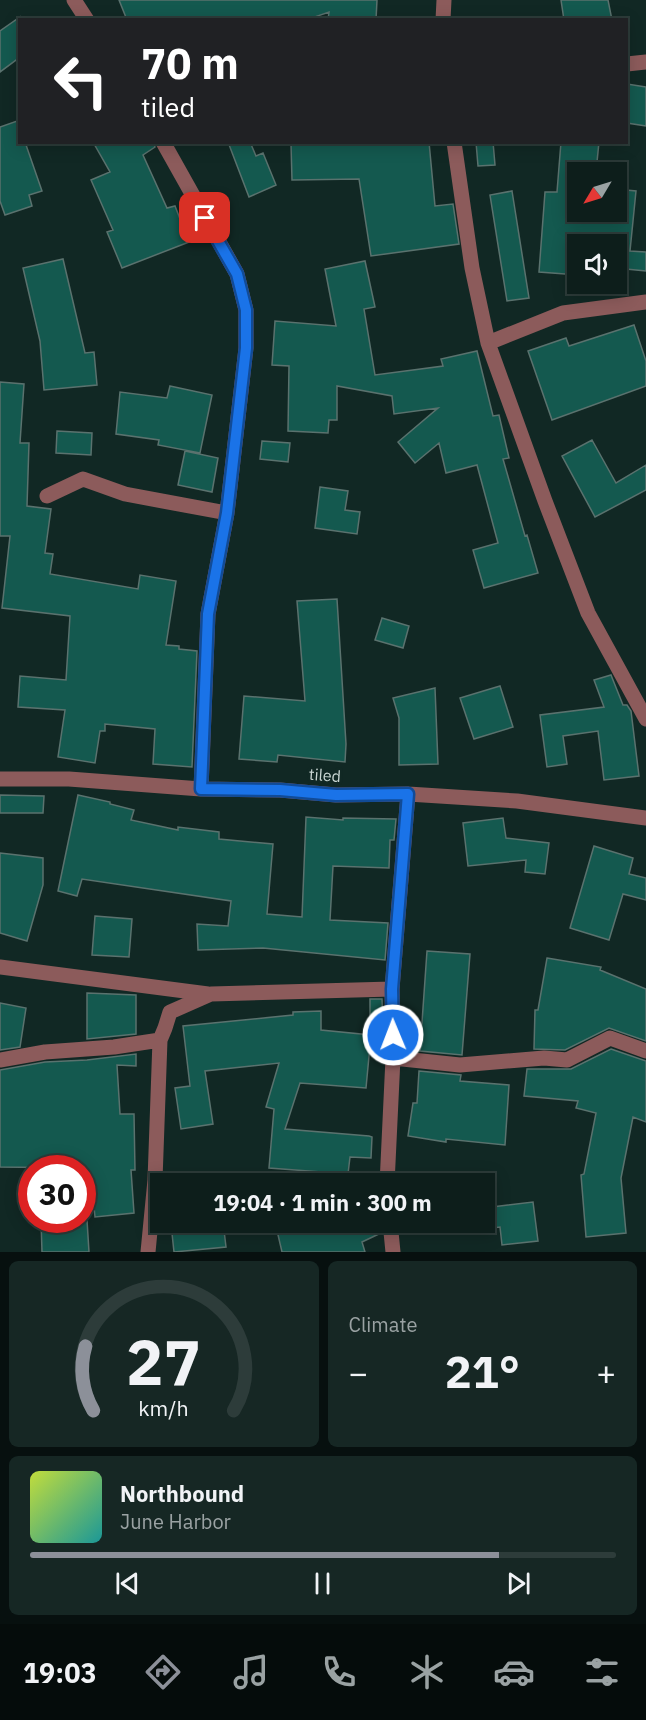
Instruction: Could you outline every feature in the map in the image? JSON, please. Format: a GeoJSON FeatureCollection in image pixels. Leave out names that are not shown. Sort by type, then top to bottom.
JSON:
{"type":"FeatureCollection","features":[{"type":"Feature","properties":{"kind":"street"},"geometry":{"type":"LineString","coordinates":[[74,0],[86,18]]}},
{"type":"Feature","properties":{"kind":"street"},"geometry":{"type":"LineString","coordinates":[[443,18],[444,0]]}},
{"type":"Feature","properties":{"kind":"street"},"geometry":{"type":"LineString","coordinates":[[628,64],[646,62]]}},
{"type":"Feature","properties":{"kind":"street"},"geometry":{"type":"LineString","coordinates":[[164,144],[237,274],[246,310],[246,348],[227,513],[208,614],[201,789]]}},
{"type":"Feature","properties":{"kind":"street"},"geometry":{"type":"LineString","coordinates":[[454,144],[472,268],[488,343],[588,613],[646,719]]}},
{"type":"Feature","properties":{"kind":"street"},"geometry":{"type":"LineString","coordinates":[[488,343],[563,313],[646,302]]}},
{"type":"Feature","properties":{"kind":"street"},"geometry":{"type":"LineString","coordinates":[[47,496],[83,479],[125,494],[227,513]]}},
{"type":"Feature","properties":{"kind":"street","name":"tiled"},"geometry":{"type":"LineString","coordinates":[[0,779],[69,779],[201,789],[280,790],[336,795],[408,794],[517,801],[646,818]]}},
{"type":"Feature","properties":{"kind":"street"},"geometry":{"type":"LineString","coordinates":[[388,1173],[393,1058],[392,989],[408,794]]}},
{"type":"Feature","properties":{"kind":"street"},"geometry":{"type":"LineString","coordinates":[[0,967],[211,994],[392,989]]}},
{"type":"Feature","properties":{"kind":"street"},"geometry":{"type":"LineString","coordinates":[[148,1252],[155,1180],[160,1040],[170,1012],[211,994]]}},
{"type":"Feature","properties":{"kind":"street"},"geometry":{"type":"LineString","coordinates":[[393,1058],[460,1065],[544,1058],[567,1060],[610,1038],[646,1051]]}},
{"type":"Feature","properties":{"kind":"street"},"geometry":{"type":"LineString","coordinates":[[0,1060],[45,1052],[114,1047],[160,1040]]}},
{"type":"Feature","properties":{"kind":"street"},"geometry":{"type":"LineString","coordinates":[[391,1233],[393,1252]]}},
{"type":"Feature","properties":{"kind":"building"},"geometry":{"type":"Polygon","coordinates":[[[119,0],[377,0],[376,18],[328,18],[329,12],[312,18],[126,18],[119,0]]]}},
{"type":"Feature","properties":{"kind":"building"},"geometry":{"type":"Polygon","coordinates":[[[561,0],[608,0],[612,18],[564,18],[561,0]]]}},
{"type":"Feature","properties":{"kind":"building"},"geometry":{"type":"Polygon","coordinates":[[[18,18],[18,58],[0,72],[0,31],[18,18]]]}},
{"type":"Feature","properties":{"kind":"building"},"geometry":{"type":"Polygon","coordinates":[[[628,84],[646,87],[646,126],[628,123],[628,84]]]}},
{"type":"Feature","properties":{"kind":"building"},"geometry":{"type":"Polygon","coordinates":[[[18,121],[18,144],[26,144],[42,191],[29,195],[32,206],[5,215],[0,201],[0,127],[18,121]]]}},
{"type":"Feature","properties":{"kind":"building"},"geometry":{"type":"Polygon","coordinates":[[[94,144],[154,144],[155,147],[143,155],[167,208],[175,206],[189,242],[122,268],[107,232],[113,230],[91,180],[110,172],[94,144]]]}},
{"type":"Feature","properties":{"kind":"building"},"geometry":{"type":"Polygon","coordinates":[[[229,144],[251,144],[256,156],[263,153],[276,185],[249,197],[229,144]]]}},
{"type":"Feature","properties":{"kind":"building"},"geometry":{"type":"Polygon","coordinates":[[[291,144],[429,144],[435,206],[453,204],[459,244],[371,256],[359,179],[292,180],[291,144]]]}},
{"type":"Feature","properties":{"kind":"building"},"geometry":{"type":"Polygon","coordinates":[[[476,144],[493,144],[495,165],[478,166],[476,144]]]}},
{"type":"Feature","properties":{"kind":"building"},"geometry":{"type":"Polygon","coordinates":[[[561,144],[599,144],[597,162],[567,162],[567,222],[627,222],[627,190],[636,191],[630,251],[646,252],[646,271],[627,269],[627,234],[567,234],[567,274],[539,272],[545,192],[557,192],[561,144]]]}},
{"type":"Feature","properties":{"kind":"building"},"geometry":{"type":"Polygon","coordinates":[[[512,191],[529,298],[507,301],[490,195],[512,191]]]}},
{"type":"Feature","properties":{"kind":"building"},"geometry":{"type":"Polygon","coordinates":[[[63,259],[85,353],[94,352],[97,385],[44,390],[40,341],[23,268],[63,259]]]}},
{"type":"Feature","properties":{"kind":"building"},"geometry":{"type":"Polygon","coordinates":[[[365,261],[375,307],[364,309],[375,375],[443,366],[441,359],[477,351],[493,416],[499,415],[509,458],[503,459],[538,573],[484,588],[473,550],[498,543],[477,465],[446,473],[439,443],[415,463],[398,442],[438,408],[394,414],[392,396],[337,386],[337,420],[329,420],[328,433],[288,431],[289,366],[272,365],[275,321],[336,326],[325,269],[365,261]]]}},
{"type":"Feature","properties":{"kind":"building"},"geometry":{"type":"Polygon","coordinates":[[[634,325],[646,361],[646,386],[552,420],[528,351],[566,338],[569,346],[634,325]]]}},
{"type":"Feature","properties":{"kind":"building"},"geometry":{"type":"Polygon","coordinates":[[[0,382],[24,384],[20,443],[29,443],[27,506],[51,509],[45,553],[53,554],[50,574],[138,589],[140,575],[176,581],[166,645],[197,651],[192,767],[153,764],[155,729],[105,724],[105,731],[100,731],[95,763],[58,757],[65,710],[18,707],[20,676],[66,680],[70,616],[2,608],[10,536],[0,536],[0,382]]]}},
{"type":"Feature","properties":{"kind":"building"},"geometry":{"type":"Polygon","coordinates":[[[170,386],[212,395],[200,453],[158,445],[159,440],[116,434],[120,392],[167,398],[170,386]]]}},
{"type":"Feature","properties":{"kind":"building"},"geometry":{"type":"Polygon","coordinates":[[[57,431],[92,433],[91,455],[56,453],[57,431]]]}},
{"type":"Feature","properties":{"kind":"building"},"geometry":{"type":"Polygon","coordinates":[[[592,440],[616,483],[646,465],[646,490],[595,517],[562,456],[592,440]]]}},
{"type":"Feature","properties":{"kind":"building"},"geometry":{"type":"Polygon","coordinates":[[[262,441],[290,443],[288,462],[260,459],[262,441]]]}},
{"type":"Feature","properties":{"kind":"building"},"geometry":{"type":"Polygon","coordinates":[[[185,451],[218,458],[212,492],[178,485],[185,451]]]}},
{"type":"Feature","properties":{"kind":"building"},"geometry":{"type":"Polygon","coordinates":[[[320,487],[348,491],[345,510],[360,512],[357,534],[315,528],[320,487]]]}},
{"type":"Feature","properties":{"kind":"building"},"geometry":{"type":"Polygon","coordinates":[[[337,599],[346,744],[345,762],[278,755],[277,762],[239,759],[244,696],[305,701],[297,601],[337,599]]]}},
{"type":"Feature","properties":{"kind":"building"},"geometry":{"type":"Polygon","coordinates":[[[382,618],[409,626],[403,648],[375,640],[382,618]]]}},
{"type":"Feature","properties":{"kind":"building"},"geometry":{"type":"Polygon","coordinates":[[[611,675],[623,705],[627,705],[631,711],[639,776],[604,780],[598,731],[563,736],[567,764],[547,767],[540,715],[604,707],[594,680],[611,675]]]}},
{"type":"Feature","properties":{"kind":"building"},"geometry":{"type":"Polygon","coordinates":[[[500,686],[513,727],[474,739],[460,698],[500,686]]]}},
{"type":"Feature","properties":{"kind":"building"},"geometry":{"type":"Polygon","coordinates":[[[435,688],[438,764],[399,765],[399,718],[393,698],[435,688]]]}},
{"type":"Feature","properties":{"kind":"building"},"geometry":{"type":"Polygon","coordinates":[[[0,795],[44,796],[43,813],[0,813],[0,795]]]}},
{"type":"Feature","properties":{"kind":"building"},"geometry":{"type":"Polygon","coordinates":[[[78,795],[134,810],[131,820],[178,830],[178,827],[219,832],[219,839],[273,844],[267,914],[302,917],[306,817],[343,820],[343,818],[396,819],[394,840],[390,840],[389,868],[333,866],[330,920],[388,923],[385,960],[263,948],[198,950],[197,924],[228,926],[231,901],[82,879],[77,896],[58,891],[78,795]]]}},
{"type":"Feature","properties":{"kind":"building"},"geometry":{"type":"Polygon","coordinates":[[[503,818],[506,838],[549,843],[545,874],[525,872],[526,860],[468,866],[463,823],[503,818]]]}},
{"type":"Feature","properties":{"kind":"building"},"geometry":{"type":"Polygon","coordinates":[[[594,846],[633,858],[629,874],[646,878],[646,900],[623,894],[609,940],[570,928],[594,846]]]}},
{"type":"Feature","properties":{"kind":"building"},"geometry":{"type":"Polygon","coordinates":[[[0,853],[43,858],[43,885],[27,941],[0,933],[0,853]]]}},
{"type":"Feature","properties":{"kind":"building"},"geometry":{"type":"Polygon","coordinates":[[[95,916],[132,919],[129,957],[92,955],[95,916]]]}},
{"type":"Feature","properties":{"kind":"building"},"geometry":{"type":"Polygon","coordinates":[[[427,951],[470,954],[462,1055],[420,1051],[427,951]]]}},
{"type":"Feature","properties":{"kind":"building"},"geometry":{"type":"Polygon","coordinates":[[[547,958],[601,967],[600,970],[646,989],[646,1041],[609,1028],[565,1050],[534,1049],[535,1010],[538,1010],[547,958]]]}},
{"type":"Feature","properties":{"kind":"building"},"geometry":{"type":"Polygon","coordinates":[[[87,993],[136,995],[136,1034],[87,1039],[87,993]]]}},
{"type":"Feature","properties":{"kind":"building"},"geometry":{"type":"Polygon","coordinates":[[[370,999],[382,999],[383,1027],[370,1027],[370,999]]]}},
{"type":"Feature","properties":{"kind":"building"},"geometry":{"type":"Polygon","coordinates":[[[0,1003],[26,1008],[20,1047],[0,1050],[0,1003]]]}},
{"type":"Feature","properties":{"kind":"building"},"geometry":{"type":"Polygon","coordinates":[[[321,1011],[321,1030],[371,1035],[366,1088],[300,1083],[285,1129],[372,1137],[371,1158],[350,1157],[348,1173],[269,1168],[274,1109],[266,1107],[279,1063],[205,1071],[213,1124],[181,1129],[175,1088],[190,1086],[183,1026],[293,1015],[293,1012],[321,1011]]]}},
{"type":"Feature","properties":{"kind":"building"},"geometry":{"type":"Polygon","coordinates":[[[611,1049],[646,1061],[646,1122],[633,1117],[621,1178],[626,1233],[586,1237],[581,1175],[584,1174],[596,1113],[576,1108],[578,1101],[524,1096],[527,1069],[571,1069],[611,1049]]]}},
{"type":"Feature","properties":{"kind":"building"},"geometry":{"type":"Polygon","coordinates":[[[136,1054],[136,1066],[117,1065],[120,1114],[134,1114],[135,1170],[131,1170],[134,1213],[96,1217],[96,1155],[18,1155],[18,1167],[0,1167],[0,1070],[45,1062],[136,1054]]]}},
{"type":"Feature","properties":{"kind":"building"},"geometry":{"type":"Polygon","coordinates":[[[419,1071],[461,1075],[460,1081],[509,1085],[505,1145],[446,1139],[446,1142],[408,1136],[413,1103],[417,1103],[419,1071]]]}},
{"type":"Feature","properties":{"kind":"building"},"geometry":{"type":"Polygon","coordinates":[[[533,1202],[538,1241],[502,1245],[500,1227],[495,1228],[495,1207],[533,1202]]]}},
{"type":"Feature","properties":{"kind":"building"},"geometry":{"type":"Polygon","coordinates":[[[41,1233],[88,1233],[89,1252],[42,1252],[41,1233]]]}},
{"type":"Feature","properties":{"kind":"building"},"geometry":{"type":"Polygon","coordinates":[[[172,1233],[224,1233],[226,1247],[174,1252],[172,1233]]]}},
{"type":"Feature","properties":{"kind":"building"},"geometry":{"type":"Polygon","coordinates":[[[278,1233],[381,1233],[362,1242],[365,1252],[282,1252],[278,1233]]]}},
{"type":"Feature","properties":{"kind":"route"},"geometry":{"type":"LineString","coordinates":[[205,218],[237,274],[246,310],[246,348],[227,513],[208,614],[201,789],[280,790],[336,795],[408,794],[392,989],[393,1035]]}}]}
